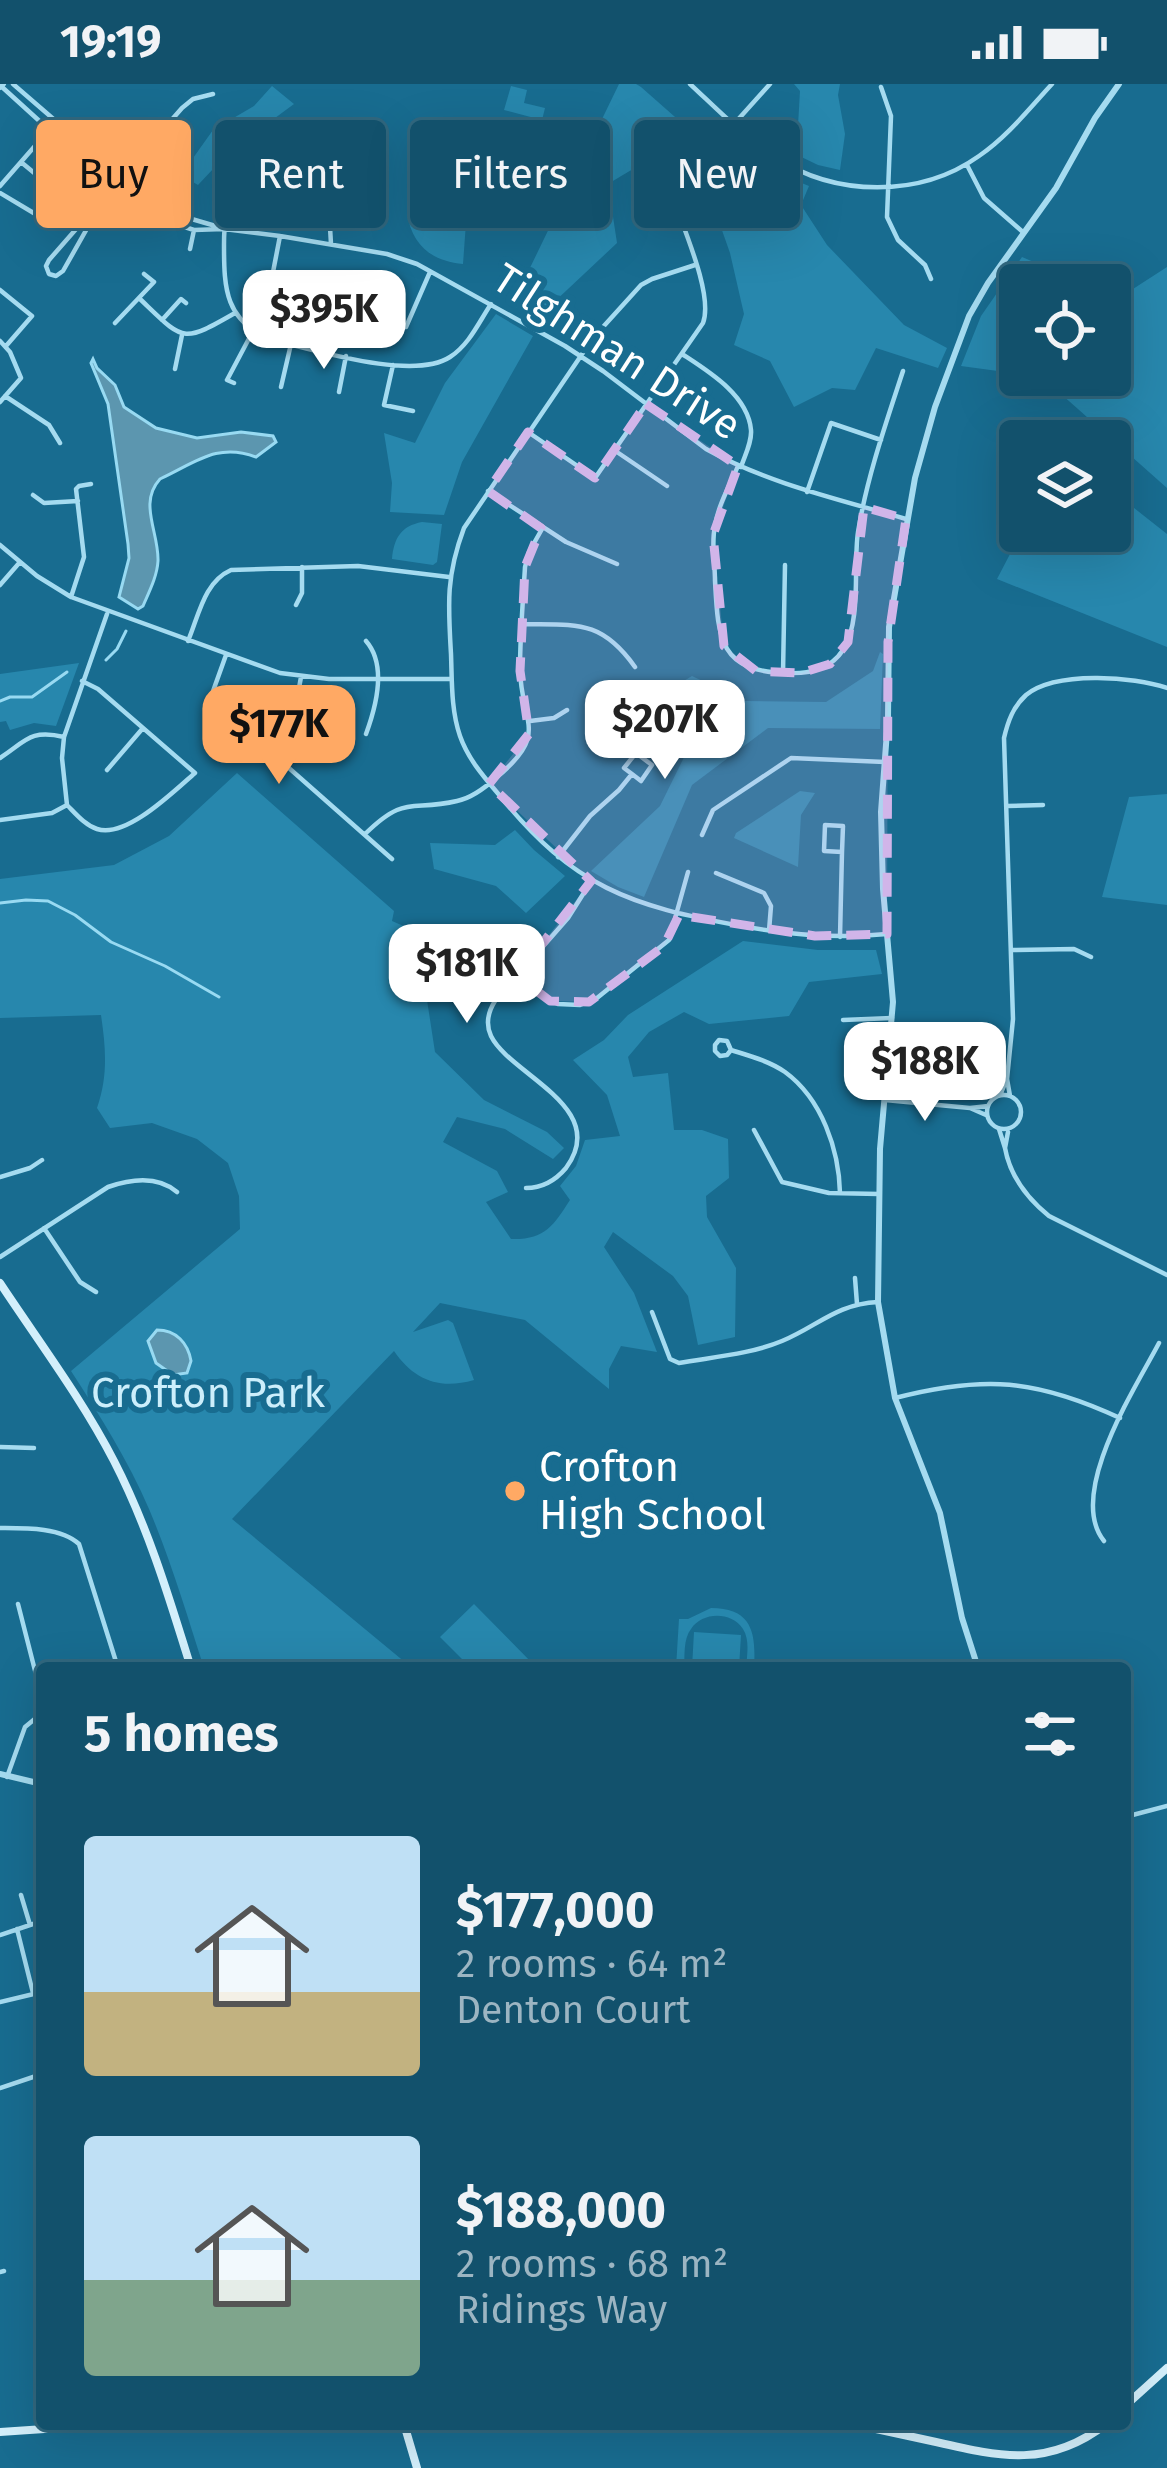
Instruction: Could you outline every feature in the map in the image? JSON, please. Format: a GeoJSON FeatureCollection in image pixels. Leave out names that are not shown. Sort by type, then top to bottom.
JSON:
{"type":"FeatureCollection","features":[{"type":"Feature","properties":{"kind":"main road"},"geometry":{"type":"LineString","coordinates":[[0,1283],[99,1434],[129,1491],[155,1553],[188,1662]]}},
{"type":"Feature","properties":{"kind":"main road"},"geometry":{"type":"LineString","coordinates":[[1131,2401],[1167,2368]]}},
{"type":"Feature","properties":{"kind":"main road"},"geometry":{"type":"LineString","coordinates":[[0,2432],[36,2430]]}},
{"type":"Feature","properties":{"kind":"main road"},"geometry":{"type":"LineString","coordinates":[[406,2430],[417,2468]]}},
{"type":"Feature","properties":{"kind":"main road"},"geometry":{"type":"LineString","coordinates":[[880,2430],[1024,2457],[1067,2449],[1097,2430]]}},
{"type":"Feature","properties":{"kind":"street","name":"Tilghman Drive"},"geometry":{"type":"LineString","coordinates":[[14,84],[55,120]]}},
{"type":"Feature","properties":{"kind":"street"},"geometry":{"type":"LineString","coordinates":[[690,84],[730,120]]}},
{"type":"Feature","properties":{"kind":"street"},"geometry":{"type":"LineString","coordinates":[[738,120],[770,84]]}},
{"type":"Feature","properties":{"kind":"street"},"geometry":{"type":"LineString","coordinates":[[800,171],[845,185],[919,183],[966,164],[1009,131],[1052,84]]}},
{"type":"Feature","properties":{"kind":"street"},"geometry":{"type":"LineString","coordinates":[[976,1662],[940,1513],[895,1399],[878,1302],[879,1193],[893,983],[881,812],[889,627],[906,519],[931,419],[969,316],[1057,188],[1119,84]]}},
{"type":"Feature","properties":{"kind":"street","name":"Tilghman Drive"},"geometry":{"type":"LineString","coordinates":[[1,85],[37,120]]}},
{"type":"Feature","properties":{"kind":"street"},"geometry":{"type":"LineString","coordinates":[[880,87],[890,116],[886,218],[931,279]]}},
{"type":"Feature","properties":{"kind":"street"},"geometry":{"type":"LineString","coordinates":[[171,120],[194,99],[213,94]]}},
{"type":"Feature","properties":{"kind":"street"},"geometry":{"type":"LineString","coordinates":[[331,244],[326,160],[321,150],[299,143],[241,188],[225,215],[224,281],[235,312],[253,331],[272,340],[422,367],[450,357],[491,304]]}},
{"type":"Feature","properties":{"kind":"street"},"geometry":{"type":"LineString","coordinates":[[21,162],[56,191],[38,214],[0,190],[21,162],[36,145]]}},
{"type":"Feature","properties":{"kind":"street"},"geometry":{"type":"LineString","coordinates":[[966,164],[992,207],[1024,233]]}},
{"type":"Feature","properties":{"kind":"street"},"geometry":{"type":"LineString","coordinates":[[670,191],[675,205],[647,214],[643,201],[670,191]]}},
{"type":"Feature","properties":{"kind":"street"},"geometry":{"type":"LineString","coordinates":[[102,202],[63,271],[49,274],[49,260],[102,202]]}},
{"type":"Feature","properties":{"kind":"street","name":"Tilghman Drive"},"geometry":{"type":"LineString","coordinates":[[191,218],[224,229]]}},
{"type":"Feature","properties":{"kind":"street","name":"Tilghman Drive"},"geometry":{"type":"LineString","coordinates":[[188,228],[331,244],[387,254],[431,271],[580,357],[706,449],[807,492],[906,519]]}},
{"type":"Feature","properties":{"kind":"street"},"geometry":{"type":"LineString","coordinates":[[528,432],[595,478],[706,316],[707,300],[683,228]]}},
{"type":"Feature","properties":{"kind":"street"},"geometry":{"type":"LineString","coordinates":[[190,249],[194,230]]}},
{"type":"Feature","properties":{"kind":"street"},"geometry":{"type":"LineString","coordinates":[[280,236],[268,298],[406,327],[431,271]]}},
{"type":"Feature","properties":{"kind":"street"},"geometry":{"type":"LineString","coordinates":[[695,265],[641,285],[592,338],[464,528],[449,577],[453,710],[459,733],[466,753],[523,825],[558,857],[628,899],[678,915],[770,931],[840,938],[887,934]]}},
{"type":"Feature","properties":{"kind":"street"},"geometry":{"type":"LineString","coordinates":[[115,323],[154,282],[144,274]]}},
{"type":"Feature","properties":{"kind":"street"},"geometry":{"type":"LineString","coordinates":[[0,290],[32,316],[3,344],[21,378],[3,398],[53,429],[61,443]]}},
{"type":"Feature","properties":{"kind":"street"},"geometry":{"type":"LineString","coordinates":[[162,320],[181,298],[186,303]]}},
{"type":"Feature","properties":{"kind":"street"},"geometry":{"type":"LineString","coordinates":[[140,299],[182,335],[198,334],[235,312]]}},
{"type":"Feature","properties":{"kind":"street"},"geometry":{"type":"LineString","coordinates":[[234,383],[227,380],[253,331]]}},
{"type":"Feature","properties":{"kind":"street"},"geometry":{"type":"LineString","coordinates":[[175,369],[182,335]]}},
{"type":"Feature","properties":{"kind":"street"},"geometry":{"type":"LineString","coordinates":[[281,387],[291,344]]}},
{"type":"Feature","properties":{"kind":"street"},"geometry":{"type":"LineString","coordinates":[[682,354],[726,385],[748,418],[750,439],[714,527],[718,630],[738,662],[756,671],[801,674],[822,668],[848,642],[858,530],[903,371]]}},
{"type":"Feature","properties":{"kind":"street"},"geometry":{"type":"LineString","coordinates":[[339,392],[346,356]]}},
{"type":"Feature","properties":{"kind":"street"},"geometry":{"type":"LineString","coordinates":[[393,365],[384,405],[413,412]]}},
{"type":"Feature","properties":{"kind":"street"},"geometry":{"type":"LineString","coordinates":[[807,492],[831,423],[881,440]]}},
{"type":"Feature","properties":{"kind":"street"},"geometry":{"type":"LineString","coordinates":[[614,449],[667,485]]}},
{"type":"Feature","properties":{"kind":"street"},"geometry":{"type":"LineString","coordinates":[[71,597],[84,557],[77,487],[92,484]]}},
{"type":"Feature","properties":{"kind":"street"},"geometry":{"type":"LineString","coordinates":[[488,491],[542,529],[617,564]]}},
{"type":"Feature","properties":{"kind":"street"},"geometry":{"type":"LineString","coordinates":[[33,495],[50,503],[77,501]]}},
{"type":"Feature","properties":{"kind":"street"},"geometry":{"type":"LineString","coordinates":[[364,834],[399,808],[459,801],[489,784],[524,751],[530,734],[520,671],[526,558],[542,529]]}},
{"type":"Feature","properties":{"kind":"street"},"geometry":{"type":"LineString","coordinates":[[0,545],[71,597],[226,655],[301,677],[452,679]]}},
{"type":"Feature","properties":{"kind":"street"},"geometry":{"type":"LineString","coordinates":[[0,585],[20,562]]}},
{"type":"Feature","properties":{"kind":"street"},"geometry":{"type":"LineString","coordinates":[[783,673],[785,565]]}},
{"type":"Feature","properties":{"kind":"street"},"geometry":{"type":"LineString","coordinates":[[188,641],[209,587],[219,575],[238,569],[358,566],[449,577]]}},
{"type":"Feature","properties":{"kind":"street"},"geometry":{"type":"LineString","coordinates":[[296,605],[302,593],[302,567]]}},
{"type":"Feature","properties":{"kind":"street"},"geometry":{"type":"LineString","coordinates":[[82,681],[98,689],[195,773],[118,830],[91,826],[67,805],[62,758],[64,737],[82,681],[108,612]]}},
{"type":"Feature","properties":{"kind":"street"},"geometry":{"type":"LineString","coordinates":[[522,624],[596,630],[621,647],[635,668]]}},
{"type":"Feature","properties":{"kind":"street"},"geometry":{"type":"LineString","coordinates":[[366,641],[375,655],[376,679],[376,704],[366,734]]}},
{"type":"Feature","properties":{"kind":"street"},"geometry":{"type":"LineString","coordinates":[[212,694],[226,655]]}},
{"type":"Feature","properties":{"kind":"street"},"geometry":{"type":"LineString","coordinates":[[301,677],[298,699],[271,733],[272,749],[392,859]]}},
{"type":"Feature","properties":{"kind":"street"},"geometry":{"type":"LineString","coordinates":[[1010,1096],[1012,950],[1004,737],[1015,708],[1026,695],[1053,682],[1124,678],[1167,688]]}},
{"type":"Feature","properties":{"kind":"street"},"geometry":{"type":"LineString","coordinates":[[530,721],[554,718],[567,710]]}},
{"type":"Feature","properties":{"kind":"street"},"geometry":{"type":"LineString","coordinates":[[107,770],[143,728]]}},
{"type":"Feature","properties":{"kind":"street"},"geometry":{"type":"LineString","coordinates":[[0,758],[33,735],[64,737]]}},
{"type":"Feature","properties":{"kind":"street"},"geometry":{"type":"LineString","coordinates":[[636,752],[652,765],[640,781],[632,774],[624,768],[636,752]]}},
{"type":"Feature","properties":{"kind":"street"},"geometry":{"type":"LineString","coordinates":[[702,835],[713,810],[791,758],[885,762]]}},
{"type":"Feature","properties":{"kind":"street"},"geometry":{"type":"LineString","coordinates":[[558,857],[632,774]]}},
{"type":"Feature","properties":{"kind":"street"},"geometry":{"type":"LineString","coordinates":[[0,820],[52,813],[67,805]]}},
{"type":"Feature","properties":{"kind":"street"},"geometry":{"type":"LineString","coordinates":[[1006,806],[1043,805]]}},
{"type":"Feature","properties":{"kind":"street"},"geometry":{"type":"LineString","coordinates":[[840,938],[843,826],[825,825],[824,851],[842,852]]}},
{"type":"Feature","properties":{"kind":"street"},"geometry":{"type":"LineString","coordinates":[[480,933],[488,950],[550,1001],[566,1006],[589,1002],[669,940],[688,872]]}},
{"type":"Feature","properties":{"kind":"street"},"geometry":{"type":"LineString","coordinates":[[716,873],[764,892],[771,906],[770,931]]}},
{"type":"Feature","properties":{"kind":"street"},"geometry":{"type":"LineString","coordinates":[[526,1188],[542,1187],[562,1172],[573,1153],[575,1132],[560,1100],[494,1042],[488,1018],[491,1006],[573,911],[592,880]]}},
{"type":"Feature","properties":{"kind":"street"},"geometry":{"type":"LineString","coordinates":[[1012,950],[1074,949],[1090,957]]}},
{"type":"Feature","properties":{"kind":"street"},"geometry":{"type":"LineString","coordinates":[[843,1020],[892,1018]]}},
{"type":"Feature","properties":{"kind":"street"},"geometry":{"type":"LineString","coordinates":[[731,1050],[780,1069],[805,1092],[836,1152],[840,1193]]}},
{"type":"Feature","properties":{"kind":"street"},"geometry":{"type":"LineString","coordinates":[[885,1100],[988,1106],[1000,1096],[1007,1078]]}},
{"type":"Feature","properties":{"kind":"street"},"geometry":{"type":"LineString","coordinates":[[988,1106],[990,1123],[999,1129],[1017,1124],[1018,1102],[1000,1096]]}},
{"type":"Feature","properties":{"kind":"street"},"geometry":{"type":"LineString","coordinates":[[970,1108],[987,1115]]}},
{"type":"Feature","properties":{"kind":"street"},"geometry":{"type":"LineString","coordinates":[[999,1129],[1011,1168],[1035,1204],[1049,1216],[1167,1275]]}},
{"type":"Feature","properties":{"kind":"street"},"geometry":{"type":"LineString","coordinates":[[1005,1148],[1008,1129]]}},
{"type":"Feature","properties":{"kind":"street"},"geometry":{"type":"LineString","coordinates":[[754,1130],[782,1182],[822,1192],[879,1193]]}},
{"type":"Feature","properties":{"kind":"street"},"geometry":{"type":"LineString","coordinates":[[0,1177],[42,1160]]}},
{"type":"Feature","properties":{"kind":"street"},"geometry":{"type":"LineString","coordinates":[[0,1257],[116,1184],[159,1182],[177,1192]]}},
{"type":"Feature","properties":{"kind":"street"},"geometry":{"type":"LineString","coordinates":[[44,1228],[80,1282],[96,1292]]}},
{"type":"Feature","properties":{"kind":"street"},"geometry":{"type":"LineString","coordinates":[[855,1278],[856,1304]]}},
{"type":"Feature","properties":{"kind":"street"},"geometry":{"type":"LineString","coordinates":[[652,1312],[670,1359],[679,1363],[778,1343],[837,1310],[878,1302]]}},
{"type":"Feature","properties":{"kind":"street"},"geometry":{"type":"LineString","coordinates":[[1104,1541],[1094,1522],[1103,1454],[1159,1343]]}},
{"type":"Feature","properties":{"kind":"street"},"geometry":{"type":"LineString","coordinates":[[895,1399],[968,1384],[1021,1385],[1076,1398],[1120,1418]]}},
{"type":"Feature","properties":{"kind":"street"},"geometry":{"type":"LineString","coordinates":[[0,1448],[34,1448]]}},
{"type":"Feature","properties":{"kind":"street"},"geometry":{"type":"LineString","coordinates":[[0,1528],[75,1539],[116,1662]]}},
{"type":"Feature","properties":{"kind":"street"},"geometry":{"type":"LineString","coordinates":[[18,1604],[36,1674]]}},
{"type":"Feature","properties":{"kind":"street"},"geometry":{"type":"LineString","coordinates":[[36,1718],[25,1727],[4,1775],[36,1783]]}},
{"type":"Feature","properties":{"kind":"street"},"geometry":{"type":"LineString","coordinates":[[1131,1815],[1167,1806]]}},
{"type":"Feature","properties":{"kind":"street"},"geometry":{"type":"LineString","coordinates":[[20,1894],[30,1925]]}},
{"type":"Feature","properties":{"kind":"street"},"geometry":{"type":"LineString","coordinates":[[0,1935],[36,1924]]}},
{"type":"Feature","properties":{"kind":"street"},"geometry":{"type":"LineString","coordinates":[[17,1929],[32,1993]]}},
{"type":"Feature","properties":{"kind":"street"},"geometry":{"type":"LineString","coordinates":[[0,2002],[36,1993]]}},
{"type":"Feature","properties":{"kind":"street"},"geometry":{"type":"LineString","coordinates":[[0,2088],[36,2076]]}},
{"type":"Feature","properties":{"kind":"highlighted area"},"geometry":{"type":"Polygon","coordinates":[[[646,404],[738,466],[713,535],[724,646],[756,671],[801,673],[830,664],[848,642],[864,507],[906,519],[888,642],[887,934],[815,936],[679,915],[664,946],[589,1002],[550,1001],[517,976],[591,881],[489,784],[529,734],[520,671],[525,567],[541,528],[488,491],[528,432],[595,478],[646,404]]]}},
{"type":"Feature","properties":{"kind":"green space"},"geometry":{"type":"Polygon","coordinates":[[[619,84],[636,84],[678,120],[634,120],[634,169],[610,183],[610,120],[602,120],[619,84]]]}},
{"type":"Feature","properties":{"kind":"green space"},"geometry":{"type":"Polygon","coordinates":[[[794,84],[840,84],[845,134],[840,170],[800,156],[800,91],[794,84]]]}},
{"type":"Feature","properties":{"kind":"green space"},"geometry":{"type":"Polygon","coordinates":[[[272,86],[294,104],[272,120],[230,120],[254,106],[272,86]]]}},
{"type":"Feature","properties":{"kind":"green space"},"geometry":{"type":"Polygon","coordinates":[[[511,86],[527,90],[524,103],[545,108],[542,120],[504,110],[511,86]]]}},
{"type":"Feature","properties":{"kind":"green space"},"geometry":{"type":"Polygon","coordinates":[[[213,130],[215,167],[198,185],[191,181],[191,161],[213,130]]]}},
{"type":"Feature","properties":{"kind":"green space"},"geometry":{"type":"Polygon","coordinates":[[[800,182],[809,186],[801,205],[827,245],[904,325],[947,348],[938,368],[876,348],[855,390],[832,388],[794,407],[770,361],[734,345],[744,314],[721,228],[800,228],[800,182]]]}},
{"type":"Feature","properties":{"kind":"green space"},"geometry":{"type":"Polygon","coordinates":[[[610,197],[617,243],[551,305],[541,323],[512,305],[549,228],[610,228],[610,197]]]}},
{"type":"Feature","properties":{"kind":"green space"},"geometry":{"type":"Polygon","coordinates":[[[412,228],[466,228],[463,264],[441,259],[418,242],[412,228]]]}},
{"type":"Feature","properties":{"kind":"green space"},"geometry":{"type":"Polygon","coordinates":[[[1167,267],[1167,488],[1131,456],[1131,420],[1090,420],[1063,396],[1131,396],[1131,290],[1167,267]]]}},
{"type":"Feature","properties":{"kind":"green space"},"geometry":{"type":"Polygon","coordinates":[[[999,290],[999,371],[961,366],[981,316],[999,290]]]}},
{"type":"Feature","properties":{"kind":"green space"},"geometry":{"type":"Polygon","coordinates":[[[496,314],[533,336],[462,462],[444,515],[390,512],[392,483],[384,433],[415,443],[445,383],[496,314]]]}},
{"type":"Feature","properties":{"kind":"green space"},"geometry":{"type":"Polygon","coordinates":[[[1131,506],[1167,534],[1167,647],[997,579],[1011,552],[1131,552],[1131,506]]]}},
{"type":"Feature","properties":{"kind":"green space"},"geometry":{"type":"Polygon","coordinates":[[[422,522],[442,524],[437,562],[392,559],[400,534],[422,522]]]}},
{"type":"Feature","properties":{"kind":"green space"},"geometry":{"type":"Polygon","coordinates":[[[880,652],[880,729],[768,728],[692,785],[644,897],[591,871],[660,806],[693,739],[644,717],[627,715],[692,676],[745,701],[826,702],[873,671],[880,652]]]}},
{"type":"Feature","properties":{"kind":"green space"},"geometry":{"type":"Polygon","coordinates":[[[79,663],[56,726],[34,723],[10,730],[6,721],[0,722],[0,674],[79,663]]]}},
{"type":"Feature","properties":{"kind":"green space","name":"Crofton Park"},"geometry":{"type":"Polygon","coordinates":[[[237,773],[394,911],[392,921],[422,934],[439,964],[427,1000],[435,1052],[484,1100],[547,1132],[564,1148],[553,1159],[505,1129],[457,1117],[443,1142],[497,1171],[508,1192],[486,1202],[511,1239],[540,1234],[558,1217],[570,1200],[560,1186],[576,1166],[585,1140],[620,1136],[607,1095],[573,1060],[604,1040],[628,1015],[743,941],[818,950],[876,950],[882,974],[809,982],[789,1016],[709,1024],[684,1012],[649,1032],[628,1057],[633,1077],[668,1073],[674,1130],[702,1130],[728,1139],[729,1178],[706,1196],[707,1217],[736,1268],[735,1337],[698,1345],[688,1296],[673,1276],[613,1232],[604,1247],[634,1293],[657,1352],[621,1346],[609,1369],[609,1389],[525,1320],[440,1303],[413,1332],[448,1320],[453,1323],[474,1380],[450,1384],[428,1380],[394,1351],[232,1519],[405,1662],[202,1662],[149,1509],[71,1371],[240,1229],[239,1196],[228,1163],[197,1139],[152,1123],[110,1128],[97,1108],[105,1062],[101,1015],[0,1018],[0,879],[114,865],[169,836],[237,773]]]}},
{"type":"Feature","properties":{"kind":"green space"},"geometry":{"type":"Polygon","coordinates":[[[800,791],[815,793],[801,815],[798,867],[734,838],[736,833],[800,791]]]}},
{"type":"Feature","properties":{"kind":"green space"},"geometry":{"type":"Polygon","coordinates":[[[1167,794],[1167,905],[1102,897],[1129,797],[1167,794]]]}},
{"type":"Feature","properties":{"kind":"green space"},"geometry":{"type":"Polygon","coordinates":[[[515,830],[565,876],[526,913],[496,886],[434,869],[430,843],[495,845],[515,830]]]}},
{"type":"Feature","properties":{"kind":"green space"},"geometry":{"type":"Polygon","coordinates":[[[474,1604],[531,1662],[465,1662],[440,1637],[474,1604]]]}},
{"type":"Feature","properties":{"kind":"green space"},"geometry":{"type":"Polygon","coordinates":[[[711,1608],[744,1618],[752,1634],[754,1662],[746,1662],[743,1629],[717,1616],[696,1623],[686,1643],[684,1662],[676,1662],[679,1619],[711,1608]]]}},
{"type":"Feature","properties":{"kind":"green space"},"geometry":{"type":"Polygon","coordinates":[[[694,1632],[741,1635],[739,1662],[692,1662],[694,1632]]]}},
{"type":"Feature","properties":{"kind":"shaded area"},"geometry":{"type":"Polygon","coordinates":[[[93,359],[115,385],[124,407],[156,428],[197,438],[241,432],[273,436],[276,442],[256,457],[218,453],[160,479],[150,508],[157,567],[138,609],[119,597],[128,544],[108,404],[93,359]]]}},
{"type":"Feature","properties":{"kind":"shaded area"},"geometry":{"type":"Polygon","coordinates":[[[157,1330],[170,1332],[184,1343],[191,1361],[187,1373],[173,1375],[156,1363],[148,1341],[157,1330]]]}},
{"type":"Feature","properties":{"kind":"waterway"},"geometry":{"type":"LineString","coordinates":[[106,660],[126,631]]}},
{"type":"Feature","properties":{"kind":"waterway"},"geometry":{"type":"LineString","coordinates":[[0,701],[32,697],[67,672]]}},
{"type":"Feature","properties":{"kind":"waterway"},"geometry":{"type":"LineString","coordinates":[[0,903],[48,901],[111,942],[219,997]]}},
{"type":"Feature","properties":{"kind":"place","name":"Crofton High School"},"geometry":{"type":"Point","coordinates":[515,1491]}}]}
